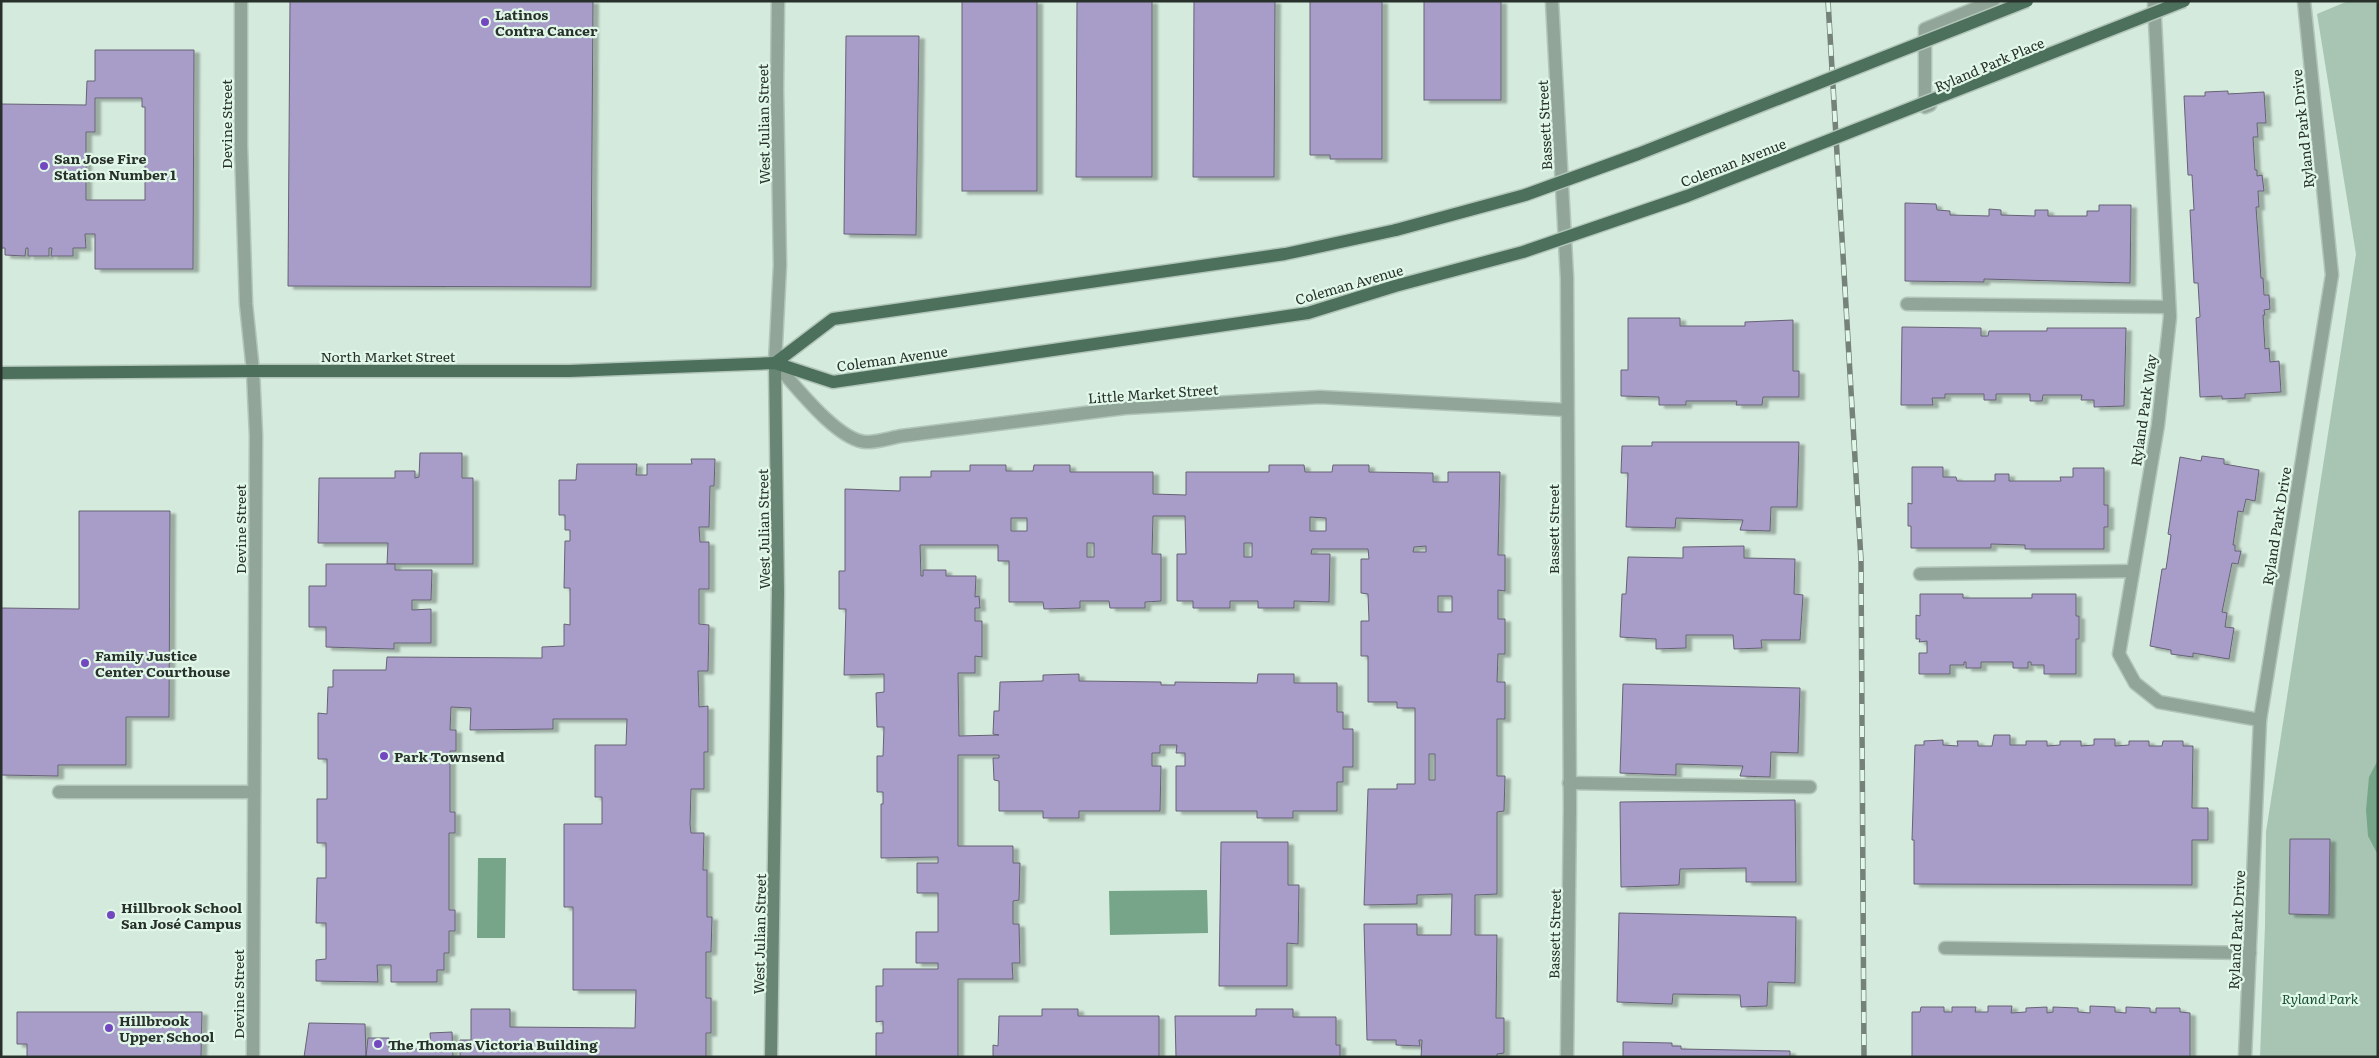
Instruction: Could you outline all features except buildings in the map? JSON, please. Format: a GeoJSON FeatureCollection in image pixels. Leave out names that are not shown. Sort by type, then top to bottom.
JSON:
{"type":"FeatureCollection","features":[{"type":"Feature","properties":{"kind":"main road"},"geometry":{"type":"LineString","coordinates":[[775,363],[833,319],[1284,254],[1396,230],[1525,195],[1621,160],[2027,1]]}},
{"type":"Feature","properties":{"kind":"main road","name":"Coleman Avenue"},"geometry":{"type":"LineString","coordinates":[[775,363],[833,382],[1308,313],[1394,286],[1523,252],[1687,196],[2184,1]]}},
{"type":"Feature","properties":{"kind":"main road","name":"North Market Street"},"geometry":{"type":"LineString","coordinates":[[1,374],[253,371],[568,371],[775,363]]}},
{"type":"Feature","properties":{"kind":"main road","name":"West Julian Street"},"geometry":{"type":"LineString","coordinates":[[771,1057],[778,593],[775,363]]}},
{"type":"Feature","properties":{"kind":"street","name":"Devine Street"},"geometry":{"type":"LineString","coordinates":[[241,1],[241,146],[245,294],[253,371],[256,435],[253,1057]]}},
{"type":"Feature","properties":{"kind":"street","name":"West Julian Street"},"geometry":{"type":"LineString","coordinates":[[775,363],[780,266],[778,1]]}},
{"type":"Feature","properties":{"kind":"street","name":"Bassett Street"},"geometry":{"type":"LineString","coordinates":[[1552,1],[1567,278],[1569,783],[1567,1057]]}},
{"type":"Feature","properties":{"kind":"street","name":"Ryland Park Place"},"geometry":{"type":"LineString","coordinates":[[1993,1],[1925,29],[1925,107],[2154,6],[2176,1]]}},
{"type":"Feature","properties":{"kind":"street","name":"Ryland Park Drive"},"geometry":{"type":"LineString","coordinates":[[2246,1057],[2260,720],[2332,275],[2304,1]]}},
{"type":"Feature","properties":{"kind":"street","name":"Ryland Park Way"},"geometry":{"type":"LineString","coordinates":[[2154,6],[2169,307],[2158,424],[2120,654],[2135,683],[2159,702],[2260,720]]}},
{"type":"Feature","properties":{"kind":"street"},"geometry":{"type":"LineString","coordinates":[[1906,304],[2169,307]]}},
{"type":"Feature","properties":{"kind":"street","name":"Little Market Street"},"geometry":{"type":"LineString","coordinates":[[775,363],[833,424],[849,438],[866,442],[1125,408],[1320,397],[1567,410]]}},
{"type":"Feature","properties":{"kind":"street"},"geometry":{"type":"LineString","coordinates":[[1920,574],[2133,571]]}},
{"type":"Feature","properties":{"kind":"street"},"geometry":{"type":"LineString","coordinates":[[1569,783],[1810,787]]}},
{"type":"Feature","properties":{"kind":"street"},"geometry":{"type":"LineString","coordinates":[[59,792],[254,792]]}},
{"type":"Feature","properties":{"kind":"street"},"geometry":{"type":"LineString","coordinates":[[1945,948],[2250,953]]}},
{"type":"Feature","properties":{"kind":"green space","name":"Ryland Park"},"geometry":{"type":"Polygon","coordinates":[[[2348,1],[2378,1],[2378,1057],[2260,1057],[2265,926],[2266,832],[2356,254],[2317,14],[2348,1]]]}},
{"type":"Feature","properties":{"kind":"shaded area"},"geometry":{"type":"Polygon","coordinates":[[[2378,760],[2378,855],[2368,836],[2366,810],[2369,777],[2378,760]]]}},
{"type":"Feature","properties":{"kind":"shaded area"},"geometry":{"type":"Polygon","coordinates":[[[478,858],[506,858],[505,938],[477,938],[478,858]]]}},
{"type":"Feature","properties":{"kind":"shaded area"},"geometry":{"type":"Polygon","coordinates":[[[1207,890],[1208,933],[1110,935],[1109,891],[1207,890]]]}},
{"type":"Feature","properties":{"kind":"railway"},"geometry":{"type":"LineString","coordinates":[[1828,1],[1861,560],[1864,1057]]}},
{"type":"Feature","properties":{"kind":"place","name":"Latinos Contra Cancer"},"geometry":{"type":"Point","coordinates":[485,22]}},
{"type":"Feature","properties":{"kind":"place","name":"San Jose Fire Station Number 1"},"geometry":{"type":"Point","coordinates":[44,166]}},
{"type":"Feature","properties":{"kind":"place","name":"Family Justice Center Courthouse"},"geometry":{"type":"Point","coordinates":[85,663]}},
{"type":"Feature","properties":{"kind":"place","name":"Park Townsend"},"geometry":{"type":"Point","coordinates":[384,756]}},
{"type":"Feature","properties":{"kind":"place","name":"Hillbrook School San José Campus"},"geometry":{"type":"Point","coordinates":[111,915]}},
{"type":"Feature","properties":{"kind":"place","name":"Hillbrook Upper School"},"geometry":{"type":"Point","coordinates":[109,1028]}},
{"type":"Feature","properties":{"kind":"place","name":"The Thomas Victoria Building"},"geometry":{"type":"Point","coordinates":[378,1044]}}]}
